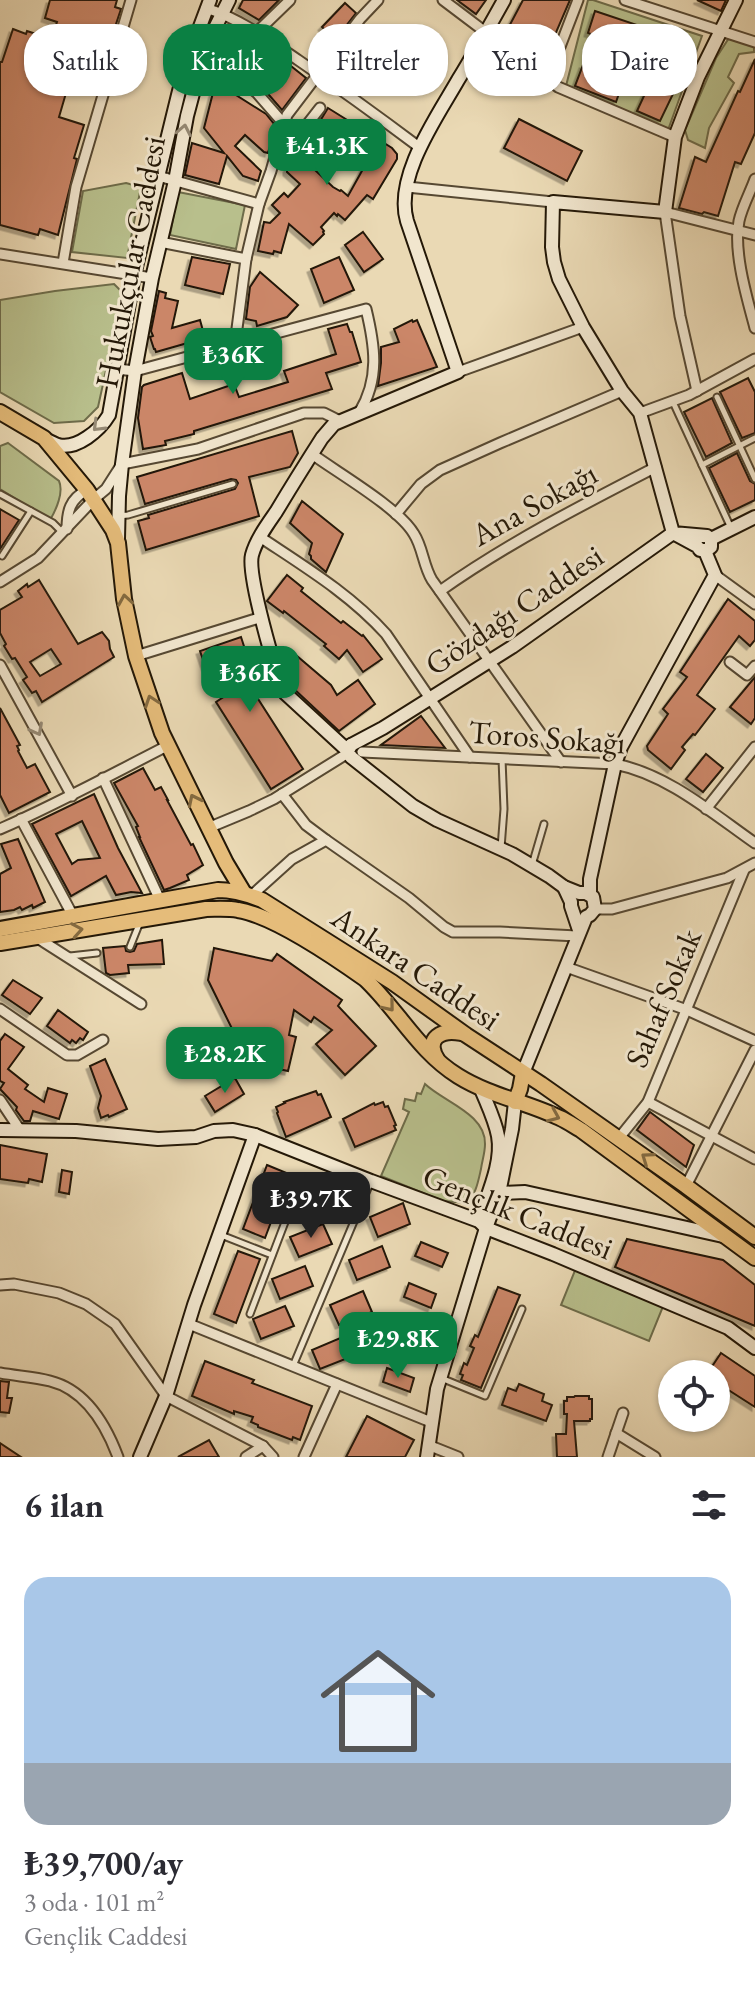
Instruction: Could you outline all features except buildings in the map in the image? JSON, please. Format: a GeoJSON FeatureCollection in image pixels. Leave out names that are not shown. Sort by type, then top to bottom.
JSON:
{"type":"FeatureCollection","features":[{"type":"Feature","properties":{"kind":"main road","name":"Hukukçular Caddesi"},"geometry":{"type":"LineString","coordinates":[[0,412],[44,438],[90,494],[118,543],[124,599],[136,656],[167,746],[226,863],[247,894]]}},
{"type":"Feature","properties":{"kind":"main road","name":"Ankara Caddesi"},"geometry":{"type":"LineString","coordinates":[[0,929],[218,890],[247,894],[262,900],[392,982],[619,1138],[755,1237]]}},
{"type":"Feature","properties":{"kind":"main road","name":"Ankara Caddesi"},"geometry":{"type":"LineString","coordinates":[[0,943],[206,909],[240,910],[268,920],[365,979],[417,1041],[455,1075],[481,1089],[560,1118],[581,1130],[755,1258]]}},
{"type":"Feature","properties":{"kind":"main road"},"geometry":{"type":"LineString","coordinates":[[437,1059],[432,1047],[439,1035],[456,1032],[466,1035]]}},
{"type":"Feature","properties":{"kind":"main road"},"geometry":{"type":"LineString","coordinates":[[515,1102],[523,1073]]}},
{"type":"Feature","properties":{"kind":"street"},"geometry":{"type":"LineString","coordinates":[[63,263],[76,187],[131,0]]}},
{"type":"Feature","properties":{"kind":"street","name":"Hukukçular Caddesi"},"geometry":{"type":"LineString","coordinates":[[217,24],[229,0]]}},
{"type":"Feature","properties":{"kind":"street"},"geometry":{"type":"LineString","coordinates":[[265,24],[290,0]]}},
{"type":"Feature","properties":{"kind":"street"},"geometry":{"type":"LineString","coordinates":[[358,24],[378,0]]}},
{"type":"Feature","properties":{"kind":"street"},"geometry":{"type":"LineString","coordinates":[[443,0],[476,24]]}},
{"type":"Feature","properties":{"kind":"street"},"geometry":{"type":"LineString","coordinates":[[491,24],[504,0]]}},
{"type":"Feature","properties":{"kind":"street"},"geometry":{"type":"LineString","coordinates":[[566,31],[578,0]]}},
{"type":"Feature","properties":{"kind":"street"},"geometry":{"type":"LineString","coordinates":[[625,0],[755,42]]}},
{"type":"Feature","properties":{"kind":"street"},"geometry":{"type":"LineString","coordinates":[[697,391],[680,316],[665,212],[675,137],[698,77],[736,0]]}},
{"type":"Feature","properties":{"kind":"street"},"geometry":{"type":"LineString","coordinates":[[204,3],[242,24]]}},
{"type":"Feature","properties":{"kind":"street","name":"Hukukçular Caddesi"},"geometry":{"type":"LineString","coordinates":[[198,24],[204,3]]}},
{"type":"Feature","properties":{"kind":"street"},"geometry":{"type":"LineString","coordinates":[[458,372],[403,205],[419,147],[464,71]]}},
{"type":"Feature","properties":{"kind":"street"},"geometry":{"type":"LineString","coordinates":[[235,344],[246,259],[259,204],[287,115],[308,87]]}},
{"type":"Feature","properties":{"kind":"street"},"geometry":{"type":"LineString","coordinates":[[566,90],[675,137]]}},
{"type":"Feature","properties":{"kind":"street","name":"Hukukçular Caddesi"},"geometry":{"type":"LineString","coordinates":[[44,438],[60,446],[67,445],[103,426],[109,415],[134,275],[178,96]]}},
{"type":"Feature","properties":{"kind":"street","name":"Hukukçular Caddesi"},"geometry":{"type":"LineString","coordinates":[[118,543],[122,464],[135,371],[192,96]]}},
{"type":"Feature","properties":{"kind":"street"},"geometry":{"type":"LineString","coordinates":[[260,96],[284,124],[299,135],[320,108]]}},
{"type":"Feature","properties":{"kind":"street"},"geometry":{"type":"LineString","coordinates":[[349,96],[419,147]]}},
{"type":"Feature","properties":{"kind":"street"},"geometry":{"type":"LineString","coordinates":[[158,176],[259,204]]}},
{"type":"Feature","properties":{"kind":"street"},"geometry":{"type":"LineString","coordinates":[[755,179],[739,220],[738,232],[739,263],[755,328]]}},
{"type":"Feature","properties":{"kind":"street"},"geometry":{"type":"LineString","coordinates":[[407,187],[665,212],[755,235]]}},
{"type":"Feature","properties":{"kind":"street"},"geometry":{"type":"LineString","coordinates":[[553,202],[552,247],[559,279],[583,327],[622,391],[640,413],[673,533],[703,543],[755,517]]}},
{"type":"Feature","properties":{"kind":"street"},"geometry":{"type":"LineString","coordinates":[[160,242],[246,259]]}},
{"type":"Feature","properties":{"kind":"street"},"geometry":{"type":"LineString","coordinates":[[0,254],[152,278]]}},
{"type":"Feature","properties":{"kind":"street"},"geometry":{"type":"LineString","coordinates":[[117,369],[135,371],[366,309],[374,353],[372,384],[359,413]]}},
{"type":"Feature","properties":{"kind":"street"},"geometry":{"type":"LineString","coordinates":[[583,327],[458,372],[340,421],[330,428],[260,537],[251,558],[251,573],[280,682],[285,693],[333,737],[355,751],[383,782],[413,806],[532,866],[582,903],[612,909],[727,878],[755,863]]}},
{"type":"Feature","properties":{"kind":"street"},"geometry":{"type":"LineString","coordinates":[[640,413],[697,391],[755,359]]}},
{"type":"Feature","properties":{"kind":"street"},"geometry":{"type":"LineString","coordinates":[[396,514],[421,484],[440,470],[622,391]]}},
{"type":"Feature","properties":{"kind":"street"},"geometry":{"type":"LineString","coordinates":[[0,582],[38,558],[65,531],[90,494],[106,489],[122,464],[198,449],[304,413],[324,413],[340,421]]}},
{"type":"Feature","properties":{"kind":"street"},"geometry":{"type":"LineString","coordinates":[[312,454],[396,514],[413,532],[428,573],[561,762]]}},
{"type":"Feature","properties":{"kind":"street","name":"Ana Sokağı"},"geometry":{"type":"LineString","coordinates":[[440,591],[569,511],[656,467]]}},
{"type":"Feature","properties":{"kind":"street","name":"Gözdağı Caddesi"},"geometry":{"type":"LineString","coordinates":[[355,751],[383,728],[490,661],[673,533]]}},
{"type":"Feature","properties":{"kind":"street"},"geometry":{"type":"LineString","coordinates":[[260,537],[361,607],[386,634],[470,757]]}},
{"type":"Feature","properties":{"kind":"street"},"geometry":{"type":"LineString","coordinates":[[703,543],[715,575],[755,604]]}},
{"type":"Feature","properties":{"kind":"street"},"geometry":{"type":"LineString","coordinates":[[523,1073],[578,933],[582,903],[615,764],[631,726],[715,575]]}},
{"type":"Feature","properties":{"kind":"street"},"geometry":{"type":"LineString","coordinates":[[136,656],[262,617]]}},
{"type":"Feature","properties":{"kind":"street"},"geometry":{"type":"LineString","coordinates":[[730,662],[747,675],[755,666]]}},
{"type":"Feature","properties":{"kind":"street"},"geometry":{"type":"LineString","coordinates":[[0,665],[72,796]]}},
{"type":"Feature","properties":{"kind":"street"},"geometry":{"type":"LineString","coordinates":[[0,829],[72,796],[167,746]]}},
{"type":"Feature","properties":{"kind":"street"},"geometry":{"type":"LineString","coordinates":[[706,809],[755,747]]}},
{"type":"Feature","properties":{"kind":"street"},"geometry":{"type":"LineString","coordinates":[[208,828],[282,794],[355,751]]}},
{"type":"Feature","properties":{"kind":"street","name":"Toros Sokağı"},"geometry":{"type":"LineString","coordinates":[[355,751],[630,767],[676,789],[755,843]]}},
{"type":"Feature","properties":{"kind":"street"},"geometry":{"type":"LineString","coordinates":[[103,778],[160,900]]}},
{"type":"Feature","properties":{"kind":"street"},"geometry":{"type":"LineString","coordinates":[[282,794],[306,825],[453,932],[578,933]]}},
{"type":"Feature","properties":{"kind":"street"},"geometry":{"type":"LineString","coordinates":[[21,819],[73,916]]}},
{"type":"Feature","properties":{"kind":"street"},"geometry":{"type":"LineString","coordinates":[[247,894],[292,859],[326,840]]}},
{"type":"Feature","properties":{"kind":"street","name":"Sahaf Sokak"},"geometry":{"type":"LineString","coordinates":[[619,1138],[648,1102],[744,870]]}},
{"type":"Feature","properties":{"kind":"street"},"geometry":{"type":"LineString","coordinates":[[36,937],[141,1004]]}},
{"type":"Feature","properties":{"kind":"street"},"geometry":{"type":"LineString","coordinates":[[566,967],[687,1010],[755,1041]]}},
{"type":"Feature","properties":{"kind":"street"},"geometry":{"type":"LineString","coordinates":[[0,1009],[67,1055],[77,1055],[103,1040]]}},
{"type":"Feature","properties":{"kind":"street"},"geometry":{"type":"LineString","coordinates":[[686,1186],[755,1050]]}},
{"type":"Feature","properties":{"kind":"street"},"geometry":{"type":"LineString","coordinates":[[458,1457],[427,1451],[440,1378],[499,1149],[496,1129],[481,1089]]}},
{"type":"Feature","properties":{"kind":"street"},"geometry":{"type":"LineString","coordinates":[[0,1100],[20,1130]]}},
{"type":"Feature","properties":{"kind":"street"},"geometry":{"type":"LineString","coordinates":[[482,1224],[499,1193],[515,1102]]}},
{"type":"Feature","properties":{"kind":"street"},"geometry":{"type":"LineString","coordinates":[[648,1102],[755,1159]]}},
{"type":"Feature","properties":{"kind":"street","name":"Gençlik Caddesi"},"geometry":{"type":"LineString","coordinates":[[0,1130],[76,1131],[158,1139],[196,1137],[214,1131],[233,1130],[255,1135],[482,1224],[728,1328],[755,1348]]}},
{"type":"Feature","properties":{"kind":"street"},"geometry":{"type":"LineString","coordinates":[[140,1457],[166,1396],[255,1135]]}},
{"type":"Feature","properties":{"kind":"street"},"geometry":{"type":"LineString","coordinates":[[499,1193],[525,1192],[726,1236]]}},
{"type":"Feature","properties":{"kind":"street"},"geometry":{"type":"LineString","coordinates":[[0,1285],[14,1284],[59,1293],[86,1304],[115,1324],[166,1396],[263,1446],[273,1457]]}},
{"type":"Feature","properties":{"kind":"street"},"geometry":{"type":"LineString","coordinates":[[189,1324],[431,1422]]}},
{"type":"Feature","properties":{"kind":"street"},"geometry":{"type":"LineString","coordinates":[[0,1373],[52,1381],[77,1393],[96,1413],[110,1435],[118,1457]]}},
{"type":"Feature","properties":{"kind":"street"},"geometry":{"type":"LineString","coordinates":[[304,1457],[337,1384]]}},
{"type":"Feature","properties":{"kind":"street"},"geometry":{"type":"LineString","coordinates":[[608,1457],[623,1413]]}},
{"type":"Feature","properties":{"kind":"street"},"geometry":{"type":"LineString","coordinates":[[616,1433],[655,1457]]}},
{"type":"Feature","properties":{"kind":"street"},"geometry":{"type":"LineString","coordinates":[[246,1457],[263,1446]]}},
{"type":"Feature","properties":{"kind":"lane"},"geometry":{"type":"LineString","coordinates":[[717,397],[755,479]]}},
{"type":"Feature","properties":{"kind":"lane"},"geometry":{"type":"LineString","coordinates":[[673,402],[731,529]]}},
{"type":"Feature","properties":{"kind":"lane"},"geometry":{"type":"LineString","coordinates":[[702,465],[755,438]]}},
{"type":"Feature","properties":{"kind":"lane"},"geometry":{"type":"LineString","coordinates":[[118,516],[233,484]]}},
{"type":"Feature","properties":{"kind":"lane"},"geometry":{"type":"LineString","coordinates":[[0,494],[65,531]]}},
{"type":"Feature","properties":{"kind":"lane"},"geometry":{"type":"LineString","coordinates":[[2,556],[31,511]]}},
{"type":"Feature","properties":{"kind":"lane"},"geometry":{"type":"LineString","coordinates":[[500,849],[504,809],[502,759]]}},
{"type":"Feature","properties":{"kind":"lane"},"geometry":{"type":"LineString","coordinates":[[532,866],[544,824]]}},
{"type":"Feature","properties":{"kind":"lane"},"geometry":{"type":"LineString","coordinates":[[130,947],[141,919]]}},
{"type":"Feature","properties":{"kind":"lane"},"geometry":{"type":"LineString","coordinates":[[65,957],[97,953]]}},
{"type":"Feature","properties":{"kind":"lane"},"geometry":{"type":"LineString","coordinates":[[292,1367],[371,1181]]}},
{"type":"Feature","properties":{"kind":"lane"},"geometry":{"type":"LineString","coordinates":[[250,1314],[298,1188]]}},
{"type":"Feature","properties":{"kind":"lane"},"geometry":{"type":"LineString","coordinates":[[220,1234],[272,1255]]}},
{"type":"Feature","properties":{"kind":"lane"},"geometry":{"type":"LineString","coordinates":[[440,1378],[485,1396],[522,1309]]}},
{"type":"Feature","properties":{"kind":"green space"},"geometry":{"type":"Polygon","coordinates":[[[588,0],[666,24],[582,24],[582,93],[566,86],[588,0]]]}},
{"type":"Feature","properties":{"kind":"green space"},"geometry":{"type":"Polygon","coordinates":[[[729,38],[754,46],[754,52],[739,54],[728,77],[734,83],[709,128],[705,148],[688,140],[685,130],[716,58],[729,38]]]}},
{"type":"Feature","properties":{"kind":"green space"},"geometry":{"type":"Polygon","coordinates":[[[589,96],[680,96],[668,130],[589,96]]]}},
{"type":"Feature","properties":{"kind":"green space"},"geometry":{"type":"Polygon","coordinates":[[[126,183],[141,187],[127,258],[72,252],[83,191],[126,183]]]}},
{"type":"Feature","properties":{"kind":"green space"},"geometry":{"type":"Polygon","coordinates":[[[178,192],[245,205],[236,249],[170,235],[178,192]]]}},
{"type":"Feature","properties":{"kind":"green space"},"geometry":{"type":"Polygon","coordinates":[[[114,284],[123,293],[98,407],[84,421],[54,423],[0,392],[0,300],[114,284]]]}},
{"type":"Feature","properties":{"kind":"green space"},"geometry":{"type":"Polygon","coordinates":[[[8,443],[59,481],[60,496],[50,520],[0,489],[0,446],[8,443]]]}},
{"type":"Feature","properties":{"kind":"green space"},"geometry":{"type":"Polygon","coordinates":[[[425,1084],[471,1117],[479,1124],[483,1134],[485,1147],[479,1179],[466,1203],[443,1201],[381,1176],[409,1112],[403,1109],[405,1099],[415,1101],[425,1084]]]}},
{"type":"Feature","properties":{"kind":"green space"},"geometry":{"type":"Polygon","coordinates":[[[576,1268],[664,1304],[649,1341],[561,1305],[576,1268]]]}}]}
